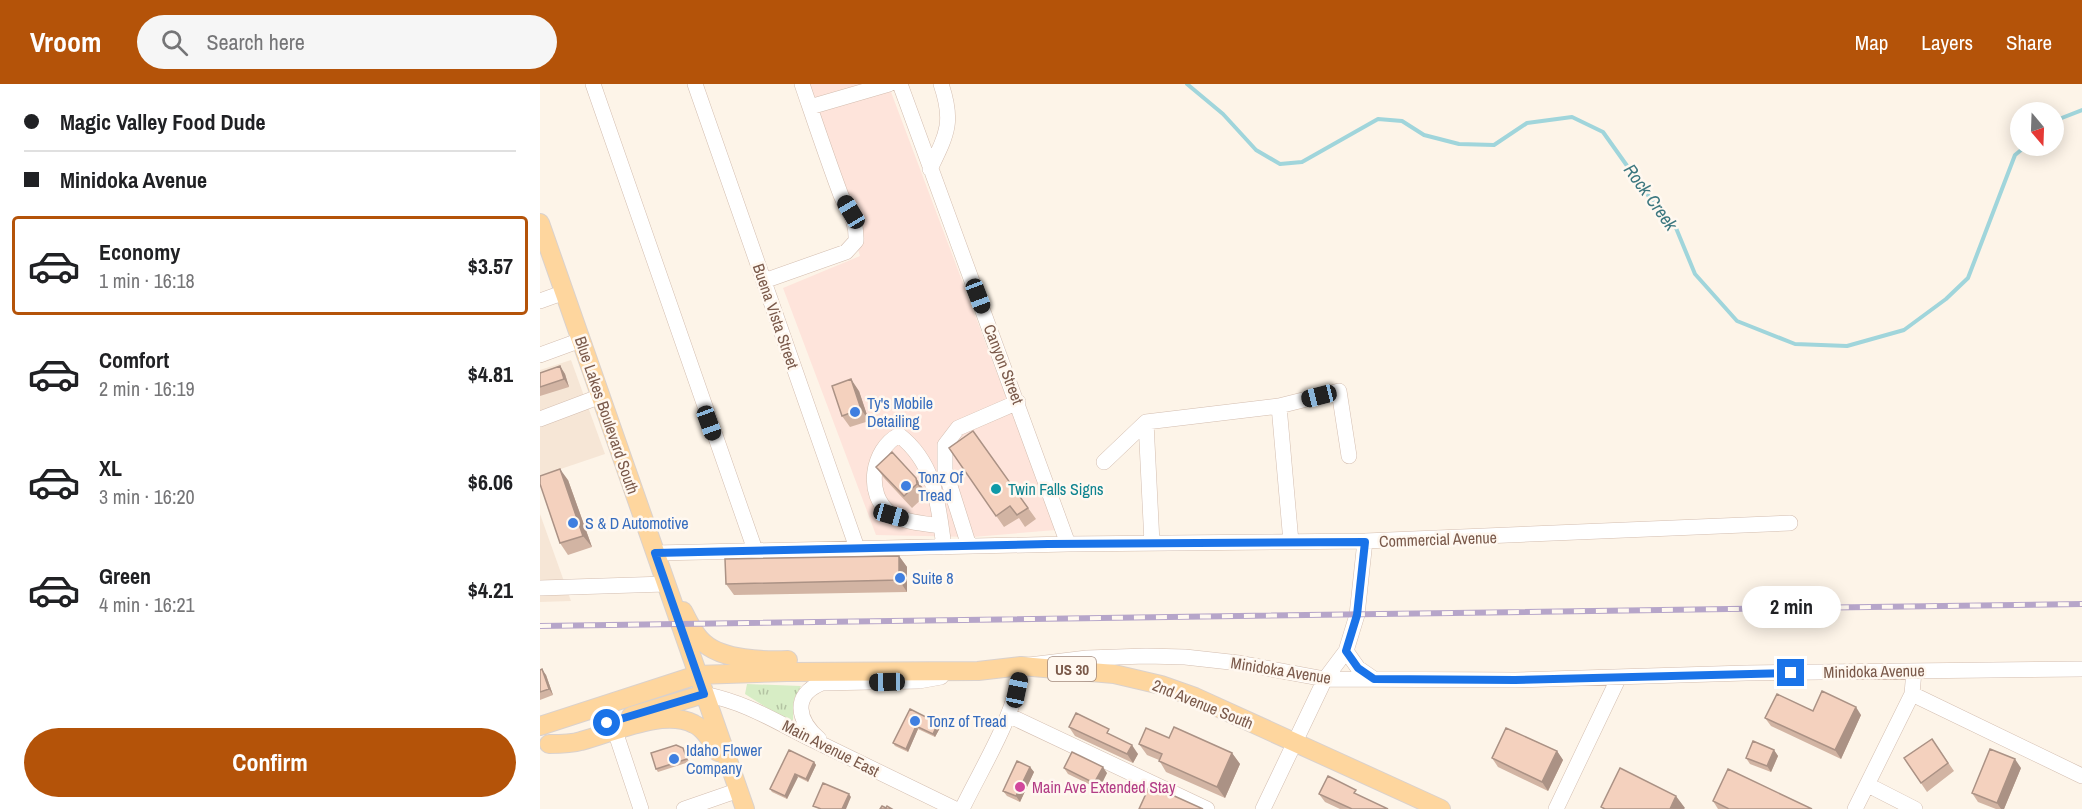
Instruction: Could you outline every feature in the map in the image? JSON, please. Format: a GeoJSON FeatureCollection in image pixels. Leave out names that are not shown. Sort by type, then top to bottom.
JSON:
{"type":"FeatureCollection","features":[{"type":"Feature","properties":{"kind":"main road","name":"Blue Lakes Boulevard South"},"geometry":{"type":"LineString","coordinates":[[540,223],[732,773]]}},
{"type":"Feature","properties":{"kind":"main road"},"geometry":{"type":"LineString","coordinates":[[661,568],[684,614],[704,644],[740,658],[768,660],[927,659],[1015,666]]}},
{"type":"Feature","properties":{"kind":"main road","name":"2nd Avenue South"},"geometry":{"type":"LineString","coordinates":[[697,675],[978,671],[1015,666],[1114,674],[1161,685],[1195,697],[1441,809]]}},
{"type":"Feature","properties":{"kind":"main road","name":"US 30"},"geometry":{"type":"LineString","coordinates":[[540,726],[697,675]]}},
{"type":"Feature","properties":{"kind":"main road"},"geometry":{"type":"LineString","coordinates":[[544,746],[607,723],[704,694]]}},
{"type":"Feature","properties":{"kind":"main road"},"geometry":{"type":"LineString","coordinates":[[544,746],[579,742],[671,718],[696,724],[708,737],[732,773],[743,802]]}},
{"type":"Feature","properties":{"kind":"street"},"geometry":{"type":"LineString","coordinates":[[593,84],[754,550]]}},
{"type":"Feature","properties":{"kind":"street","name":"Buena Vista Street"},"geometry":{"type":"LineString","coordinates":[[695,84],[857,548]]}},
{"type":"Feature","properties":{"kind":"street"},"geometry":{"type":"LineString","coordinates":[[764,281],[846,252],[856,241],[856,229],[851,212],[840,193],[802,84]]}},
{"type":"Feature","properties":{"kind":"street"},"geometry":{"type":"LineString","coordinates":[[810,107],[889,84]]}},
{"type":"Feature","properties":{"kind":"street","name":"Canyon Street"},"geometry":{"type":"LineString","coordinates":[[900,84],[1068,544]]}},
{"type":"Feature","properties":{"kind":"street"},"geometry":{"type":"LineString","coordinates":[[930,169],[949,122],[947,102],[941,84]]}},
{"type":"Feature","properties":{"kind":"street"},"geometry":{"type":"LineString","coordinates":[[540,301],[565,292]]}},
{"type":"Feature","properties":{"kind":"street"},"geometry":{"type":"LineString","coordinates":[[540,355],[581,340]]}},
{"type":"Feature","properties":{"kind":"street"},"geometry":{"type":"LineString","coordinates":[[1104,462],[1146,422],[1279,406],[1339,391],[1349,456]]}},
{"type":"Feature","properties":{"kind":"street"},"geometry":{"type":"LineString","coordinates":[[540,419],[601,396]]}},
{"type":"Feature","properties":{"kind":"street"},"geometry":{"type":"LineString","coordinates":[[969,546],[945,470],[945,445],[958,428],[1018,402]]}},
{"type":"Feature","properties":{"kind":"street"},"geometry":{"type":"LineString","coordinates":[[1279,406],[1291,542]]}},
{"type":"Feature","properties":{"kind":"street"},"geometry":{"type":"LineString","coordinates":[[1146,422],[1152,543]]}},
{"type":"Feature","properties":{"kind":"street"},"geometry":{"type":"LineString","coordinates":[[941,526],[918,523],[891,515],[882,505],[873,486],[873,474],[888,441],[899,435],[909,443],[930,473],[937,495],[944,547]]}},
{"type":"Feature","properties":{"kind":"street","name":"Commercial Avenue"},"geometry":{"type":"LineString","coordinates":[[540,588],[754,550],[1068,544],[1365,542],[1790,523]]}},
{"type":"Feature","properties":{"kind":"street"},"geometry":{"type":"LineString","coordinates":[[1263,809],[1325,679],[1346,651],[1357,615],[1365,542]]}},
{"type":"Feature","properties":{"kind":"street"},"geometry":{"type":"LineString","coordinates":[[1346,651],[1358,668],[1374,679]]}},
{"type":"Feature","properties":{"kind":"street","name":"Minidoka Avenue"},"geometry":{"type":"LineString","coordinates":[[1015,666],[1087,658],[1175,657],[1212,659],[1325,679],[2081,670]]}},
{"type":"Feature","properties":{"kind":"street"},"geometry":{"type":"LineString","coordinates":[[962,809],[1008,716],[1017,690],[1015,666]]}},
{"type":"Feature","properties":{"kind":"street"},"geometry":{"type":"LineString","coordinates":[[830,748],[809,729],[803,719],[801,708],[803,698],[812,687],[822,683],[920,681],[978,671]]}},
{"type":"Feature","properties":{"kind":"street"},"geometry":{"type":"LineString","coordinates":[[1855,809],[1912,694],[1914,671]]}},
{"type":"Feature","properties":{"kind":"street"},"geometry":{"type":"LineString","coordinates":[[1556,809],[1619,677]]}},
{"type":"Feature","properties":{"kind":"street","name":"Main Avenue East"},"geometry":{"type":"LineString","coordinates":[[704,694],[729,699],[747,706],[955,809]]}},
{"type":"Feature","properties":{"kind":"street"},"geometry":{"type":"LineString","coordinates":[[1912,694],[2082,776]]}},
{"type":"Feature","properties":{"kind":"street"},"geometry":{"type":"LineString","coordinates":[[1008,716],[1208,809]]}},
{"type":"Feature","properties":{"kind":"street"},"geometry":{"type":"LineString","coordinates":[[615,731],[642,809]]}},
{"type":"Feature","properties":{"kind":"street"},"geometry":{"type":"LineString","coordinates":[[1868,785],[1915,809]]}},
{"type":"Feature","properties":{"kind":"street"},"geometry":{"type":"LineString","coordinates":[[684,809],[743,802]]}},
{"type":"Feature","properties":{"kind":"shaded area"},"geometry":{"type":"Polygon","coordinates":[[[807,84],[888,84],[1056,530],[973,537],[876,535],[783,288],[860,256],[807,84]]]}},
{"type":"Feature","properties":{"kind":"shaded area"},"geometry":{"type":"Polygon","coordinates":[[[571,360],[605,454],[540,476],[540,370],[571,360]]]}},
{"type":"Feature","properties":{"kind":"shaded area"},"geometry":{"type":"Polygon","coordinates":[[[540,514],[571,601],[540,602],[540,514]]]}},
{"type":"Feature","properties":{"kind":"green space"},"geometry":{"type":"Polygon","coordinates":[[[747,684],[801,686],[794,699],[793,720],[789,722],[745,694],[747,684]]]}},
{"type":"Feature","properties":{"kind":"building"},"geometry":{"type":"Polygon","coordinates":[[[560,366],[564,379],[540,387],[540,373],[560,366]]]}},
{"type":"Feature","properties":{"kind":"building"},"geometry":{"type":"Polygon","coordinates":[[[851,379],[861,409],[842,416],[832,386],[851,379]]]}},
{"type":"Feature","properties":{"kind":"building","name":"Twin Falls Signs"},"geometry":{"type":"Polygon","coordinates":[[[973,431],[1028,508],[1017,515],[1010,506],[996,516],[949,448],[973,431]]]}},
{"type":"Feature","properties":{"kind":"building"},"geometry":{"type":"Polygon","coordinates":[[[892,452],[916,478],[917,484],[904,496],[876,467],[892,452]]]}},
{"type":"Feature","properties":{"kind":"building"},"geometry":{"type":"Polygon","coordinates":[[[560,469],[583,536],[560,543],[540,484],[540,476],[560,469]]]}},
{"type":"Feature","properties":{"kind":"building"},"geometry":{"type":"Polygon","coordinates":[[[899,556],[899,580],[726,584],[725,559],[899,556]]]}},
{"type":"Feature","properties":{"kind":"building"},"geometry":{"type":"Polygon","coordinates":[[[542,669],[549,689],[540,692],[540,670],[542,669]]]}},
{"type":"Feature","properties":{"kind":"building"},"geometry":{"type":"Polygon","coordinates":[[[1822,691],[1856,707],[1835,750],[1765,718],[1777,694],[1813,711],[1822,691]]]}},
{"type":"Feature","properties":{"kind":"building"},"geometry":{"type":"Polygon","coordinates":[[[910,709],[938,723],[933,734],[916,726],[906,749],[893,743],[910,709]]]}},
{"type":"Feature","properties":{"kind":"building"},"geometry":{"type":"Polygon","coordinates":[[[1076,713],[1109,729],[1107,733],[1132,745],[1127,754],[1069,727],[1076,713]]]}},
{"type":"Feature","properties":{"kind":"building"},"geometry":{"type":"Polygon","coordinates":[[[1174,727],[1232,753],[1217,787],[1159,761],[1162,754],[1139,744],[1146,728],[1169,738],[1174,727]]]}},
{"type":"Feature","properties":{"kind":"building"},"geometry":{"type":"Polygon","coordinates":[[[1506,728],[1557,751],[1542,782],[1492,758],[1506,728]]]}},
{"type":"Feature","properties":{"kind":"building"},"geometry":{"type":"Polygon","coordinates":[[[1932,739],[1948,763],[1921,783],[1904,758],[1932,739]]]}},
{"type":"Feature","properties":{"kind":"building"},"geometry":{"type":"Polygon","coordinates":[[[1753,741],[1774,750],[1767,766],[1746,758],[1753,741]]]}},
{"type":"Feature","properties":{"kind":"building"},"geometry":{"type":"Polygon","coordinates":[[[676,745],[683,748],[687,759],[656,769],[651,753],[676,745]]]}},
{"type":"Feature","properties":{"kind":"building"},"geometry":{"type":"Polygon","coordinates":[[[1990,749],[2015,759],[1997,803],[1972,793],[1990,749]]]}},
{"type":"Feature","properties":{"kind":"building"},"geometry":{"type":"Polygon","coordinates":[[[789,750],[814,762],[806,779],[795,774],[785,796],[770,789],[789,750]]]}},
{"type":"Feature","properties":{"kind":"building"},"geometry":{"type":"Polygon","coordinates":[[[1072,752],[1103,767],[1094,783],[1064,768],[1072,752]]]}},
{"type":"Feature","properties":{"kind":"building"},"geometry":{"type":"Polygon","coordinates":[[[1017,761],[1030,767],[1016,796],[1003,791],[1017,761]]]}},
{"type":"Feature","properties":{"kind":"building"},"geometry":{"type":"Polygon","coordinates":[[[1620,768],[1676,796],[1670,809],[1605,809],[1601,807],[1620,768]]]}},
{"type":"Feature","properties":{"kind":"building"},"geometry":{"type":"Polygon","coordinates":[[[1728,769],[1812,809],[1729,809],[1713,801],[1728,769]]]}},
{"type":"Feature","properties":{"kind":"building"},"geometry":{"type":"Polygon","coordinates":[[[1328,776],[1356,790],[1354,793],[1388,809],[1352,809],[1319,794],[1328,776]]]}},
{"type":"Feature","properties":{"kind":"building"},"geometry":{"type":"Polygon","coordinates":[[[823,783],[849,794],[842,809],[821,809],[813,806],[823,783]]]}},
{"type":"Feature","properties":{"kind":"building"},"geometry":{"type":"Polygon","coordinates":[[[1150,785],[1203,809],[1139,809],[1150,785]]]}},
{"type":"Feature","properties":{"kind":"waterway","name":"Rock Creek"},"geometry":{"type":"LineString","coordinates":[[1187,84],[1223,114],[1256,150],[1280,164],[1302,162],[1378,119],[1402,121],[1424,135],[1459,144],[1494,145],[1527,123],[1572,117],[1603,132],[1650,198],[1676,228],[1695,274],[1737,321],[1795,344],[1847,346],[1904,330],[1946,299],[1968,278],[2015,156]]}},
{"type":"Feature","properties":{"kind":"waterway","name":"Rock Creek"},"geometry":{"type":"LineString","coordinates":[[2064,117],[2082,110]]}},
{"type":"Feature","properties":{"kind":"railway"},"geometry":{"type":"LineString","coordinates":[[540,626],[2082,604]]}},
{"type":"Feature","properties":{"kind":"place","name":"Ty's Mobile Detailing"},"geometry":{"type":"Point","coordinates":[855,412]}},
{"type":"Feature","properties":{"kind":"place","name":"Tonz Of Tread"},"geometry":{"type":"Point","coordinates":[906,486]}},
{"type":"Feature","properties":{"kind":"place","name":"Twin Falls Signs"},"geometry":{"type":"Point","coordinates":[996,489]}},
{"type":"Feature","properties":{"kind":"place","name":"S & D Automotive"},"geometry":{"type":"Point","coordinates":[573,523]}},
{"type":"Feature","properties":{"kind":"place","name":"Suite 8"},"geometry":{"type":"Point","coordinates":[900,578]}},
{"type":"Feature","properties":{"kind":"place","name":"Tonz of Tread"},"geometry":{"type":"Point","coordinates":[915,721]}},
{"type":"Feature","properties":{"kind":"place","name":"Idaho Flower Company"},"geometry":{"type":"Point","coordinates":[674,759]}},
{"type":"Feature","properties":{"kind":"place","name":"Main Ave Extended Stay"},"geometry":{"type":"Point","coordinates":[1020,787]}},
{"type":"Feature","properties":{"kind":"route"},"geometry":{"type":"LineString","coordinates":[[607,723],[704,694],[655,553],[1048,544],[1365,542],[1357,615],[1346,651],[1358,668],[1374,679],[1515,680],[1791,673]]}}]}
